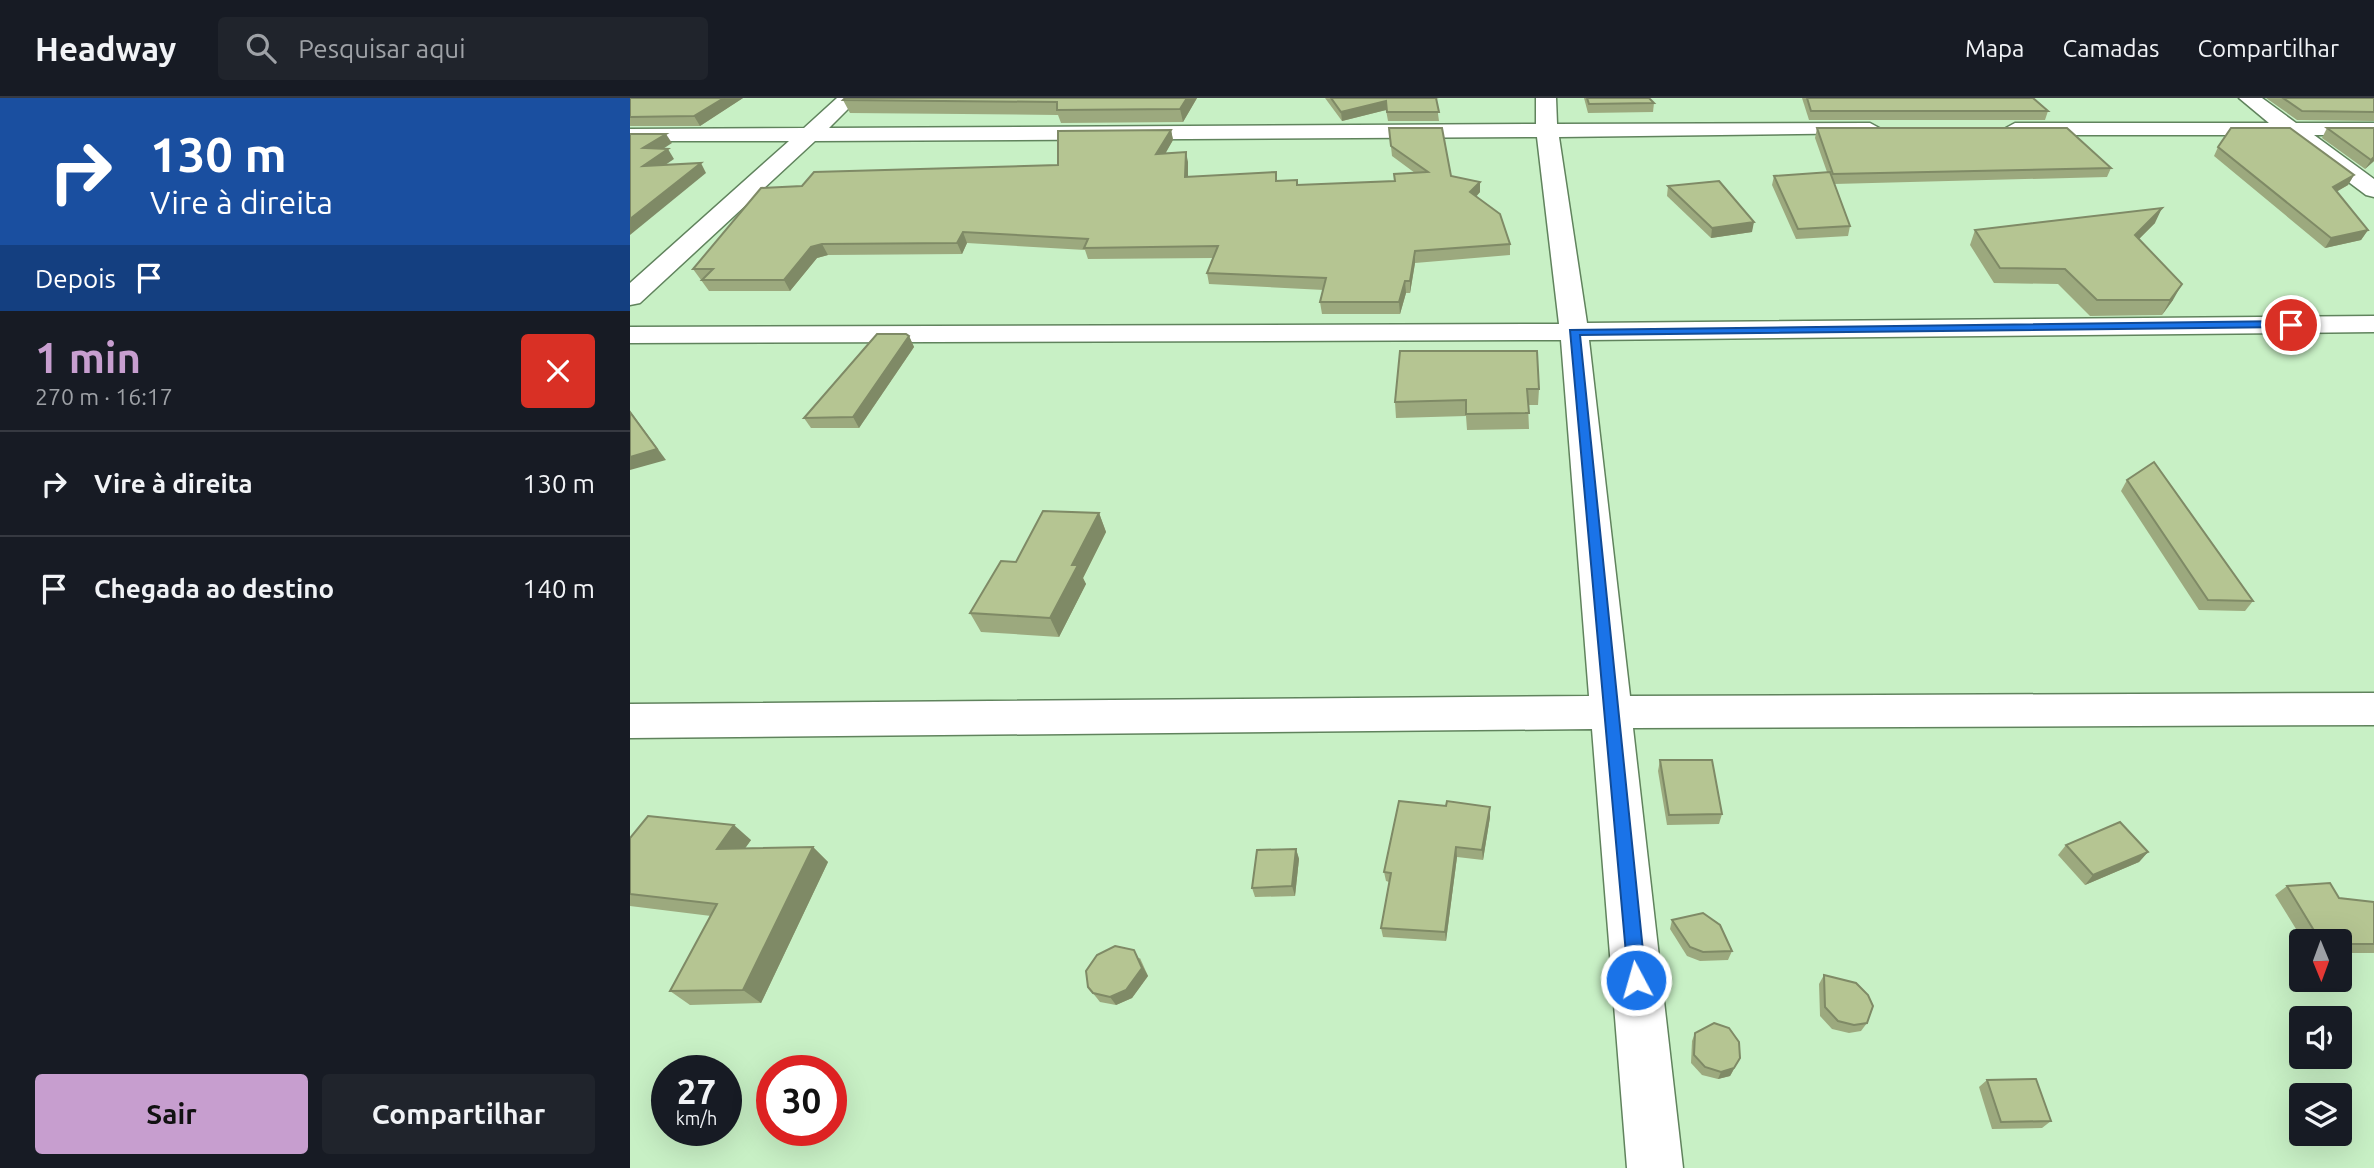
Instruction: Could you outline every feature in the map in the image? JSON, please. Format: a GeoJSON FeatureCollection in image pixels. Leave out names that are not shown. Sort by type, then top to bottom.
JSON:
{"type":"FeatureCollection","features":[{"type":"Feature","properties":{"kind":"street"},"geometry":{"type":"LineString","coordinates":[[630,297],[849,98]]}},
{"type":"Feature","properties":{"kind":"street"},"geometry":{"type":"LineString","coordinates":[[2249,98],[2374,190]]}},
{"type":"Feature","properties":{"kind":"street"},"geometry":{"type":"LineString","coordinates":[[1547,114],[1574,332],[1655,1168]]}},
{"type":"Feature","properties":{"kind":"street"},"geometry":{"type":"LineString","coordinates":[[630,135],[807,135],[1547,114],[1891,129]]}},
{"type":"Feature","properties":{"kind":"street"},"geometry":{"type":"LineString","coordinates":[[1987,129],[2374,129]]}},
{"type":"Feature","properties":{"kind":"street"},"geometry":{"type":"LineString","coordinates":[[630,335],[1574,332],[2374,324]]}},
{"type":"Feature","properties":{"kind":"street"},"geometry":{"type":"LineString","coordinates":[[630,721],[1609,712],[2374,709]]}},
{"type":"Feature","properties":{"kind":"building"},"geometry":{"type":"Polygon","coordinates":[[[630,98],[724,98],[694,116],[630,117],[630,98]]]}},
{"type":"Feature","properties":{"kind":"building"},"geometry":{"type":"Polygon","coordinates":[[[1187,98],[1180,109],[1057,110],[1057,102],[843,100],[1187,98]]]}},
{"type":"Feature","properties":{"kind":"building"},"geometry":{"type":"Polygon","coordinates":[[[1331,98],[1436,98],[1439,112],[1387,112],[1386,101],[1341,112],[1331,98]]]}},
{"type":"Feature","properties":{"kind":"building"},"geometry":{"type":"Polygon","coordinates":[[[1587,98],[1649,98],[1654,103],[1589,104],[1587,98]]]}},
{"type":"Feature","properties":{"kind":"building"},"geometry":{"type":"Polygon","coordinates":[[[1807,98],[2033,98],[2048,111],[1811,111],[1807,98]]]}},
{"type":"Feature","properties":{"kind":"building"},"geometry":{"type":"Polygon","coordinates":[[[2283,98],[2374,98],[2374,112],[2302,111],[2283,98]]]}},
{"type":"Feature","properties":{"kind":"building"},"geometry":{"type":"Polygon","coordinates":[[[1389,128],[1442,128],[1451,176],[1480,182],[1470,192],[1500,214],[1510,244],[1415,251],[1410,281],[1405,281],[1399,302],[1320,302],[1326,278],[1207,273],[1218,246],[1084,248],[1088,239],[963,232],[957,243],[822,244],[811,247],[784,280],[702,280],[713,269],[693,269],[761,188],[802,186],[814,172],[1058,165],[1058,131],[1171,130],[1156,154],[1186,152],[1185,177],[1276,172],[1276,181],[1297,180],[1297,185],[1395,181],[1394,174],[1428,172],[1391,146],[1389,128]]]}},
{"type":"Feature","properties":{"kind":"building"},"geometry":{"type":"Polygon","coordinates":[[[1817,128],[2067,128],[2111,168],[1833,174],[1817,128]]]}},
{"type":"Feature","properties":{"kind":"building"},"geometry":{"type":"Polygon","coordinates":[[[2231,128],[2290,128],[2354,175],[2333,187],[2368,230],[2331,238],[2218,147],[2231,128]]]}},
{"type":"Feature","properties":{"kind":"building"},"geometry":{"type":"Polygon","coordinates":[[[2327,128],[2374,128],[2374,157],[2371,160],[2327,128]]]}},
{"type":"Feature","properties":{"kind":"building"},"geometry":{"type":"Polygon","coordinates":[[[630,134],[666,134],[643,148],[668,149],[643,166],[701,163],[630,219],[630,134]]]}},
{"type":"Feature","properties":{"kind":"building"},"geometry":{"type":"Polygon","coordinates":[[[1830,172],[1850,226],[1798,229],[1774,176],[1830,172]]]}},
{"type":"Feature","properties":{"kind":"building"},"geometry":{"type":"Polygon","coordinates":[[[1719,181],[1754,222],[1712,228],[1668,186],[1719,181]]]}},
{"type":"Feature","properties":{"kind":"building"},"geometry":{"type":"Polygon","coordinates":[[[2162,208],[2135,235],[2182,284],[2170,300],[2097,300],[2065,269],[2000,268],[1975,230],[2162,208]]]}},
{"type":"Feature","properties":{"kind":"building"},"geometry":{"type":"Polygon","coordinates":[[[877,334],[909,336],[853,417],[804,418],[877,334]]]}},
{"type":"Feature","properties":{"kind":"building"},"geometry":{"type":"Polygon","coordinates":[[[1400,351],[1537,351],[1539,389],[1527,389],[1529,413],[1466,414],[1466,400],[1395,402],[1400,351]]]}},
{"type":"Feature","properties":{"kind":"building"},"geometry":{"type":"Polygon","coordinates":[[[630,412],[657,449],[630,457],[630,412]]]}},
{"type":"Feature","properties":{"kind":"building"},"geometry":{"type":"Polygon","coordinates":[[[2154,462],[2253,601],[2208,600],[2127,480],[2154,462]]]}},
{"type":"Feature","properties":{"kind":"building"},"geometry":{"type":"Polygon","coordinates":[[[1043,511],[1099,513],[1072,565],[1078,565],[1050,618],[970,613],[1001,561],[1016,562],[1043,511]]]}},
{"type":"Feature","properties":{"kind":"building"},"geometry":{"type":"Polygon","coordinates":[[[1660,760],[1712,760],[1722,814],[1669,815],[1660,760]]]}},
{"type":"Feature","properties":{"kind":"building"},"geometry":{"type":"Polygon","coordinates":[[[1399,801],[1446,806],[1447,801],[1490,807],[1482,850],[1456,847],[1445,932],[1381,928],[1391,873],[1384,872],[1399,801]]]}},
{"type":"Feature","properties":{"kind":"building"},"geometry":{"type":"Polygon","coordinates":[[[648,816],[734,825],[717,849],[813,847],[743,990],[670,991],[717,904],[630,894],[630,838],[648,816]]]}},
{"type":"Feature","properties":{"kind":"building"},"geometry":{"type":"Polygon","coordinates":[[[2120,822],[2148,852],[2093,875],[2066,845],[2120,822]]]}},
{"type":"Feature","properties":{"kind":"building"},"geometry":{"type":"Polygon","coordinates":[[[1296,849],[1292,886],[1252,888],[1257,850],[1296,849]]]}},
{"type":"Feature","properties":{"kind":"building"},"geometry":{"type":"Polygon","coordinates":[[[2330,883],[2339,898],[2374,902],[2374,944],[2352,944],[2352,929],[2313,929],[2287,886],[2330,883]]]}},
{"type":"Feature","properties":{"kind":"building"},"geometry":{"type":"Polygon","coordinates":[[[1703,913],[1720,925],[1732,951],[1703,952],[1690,947],[1672,920],[1703,913]]]}},
{"type":"Feature","properties":{"kind":"building"},"geometry":{"type":"Polygon","coordinates":[[[1115,946],[1134,950],[1142,968],[1126,990],[1110,997],[1093,993],[1088,987],[1086,971],[1097,955],[1115,946]]]}},
{"type":"Feature","properties":{"kind":"building"},"geometry":{"type":"Polygon","coordinates":[[[1824,975],[1856,983],[1868,995],[1873,1006],[1867,1023],[1854,1025],[1838,1021],[1825,1007],[1824,975]]]}},
{"type":"Feature","properties":{"kind":"building"},"geometry":{"type":"Polygon","coordinates":[[[1714,1023],[1729,1028],[1739,1042],[1740,1058],[1734,1068],[1721,1072],[1705,1067],[1694,1055],[1695,1033],[1714,1023]]]}},
{"type":"Feature","properties":{"kind":"building"},"geometry":{"type":"Polygon","coordinates":[[[2036,1079],[2051,1121],[2001,1122],[1987,1080],[2036,1079]]]}},
{"type":"Feature","properties":{"kind":"route"},"geometry":{"type":"LineString","coordinates":[[1636,980],[1574,332],[2291,325]]}}]}
